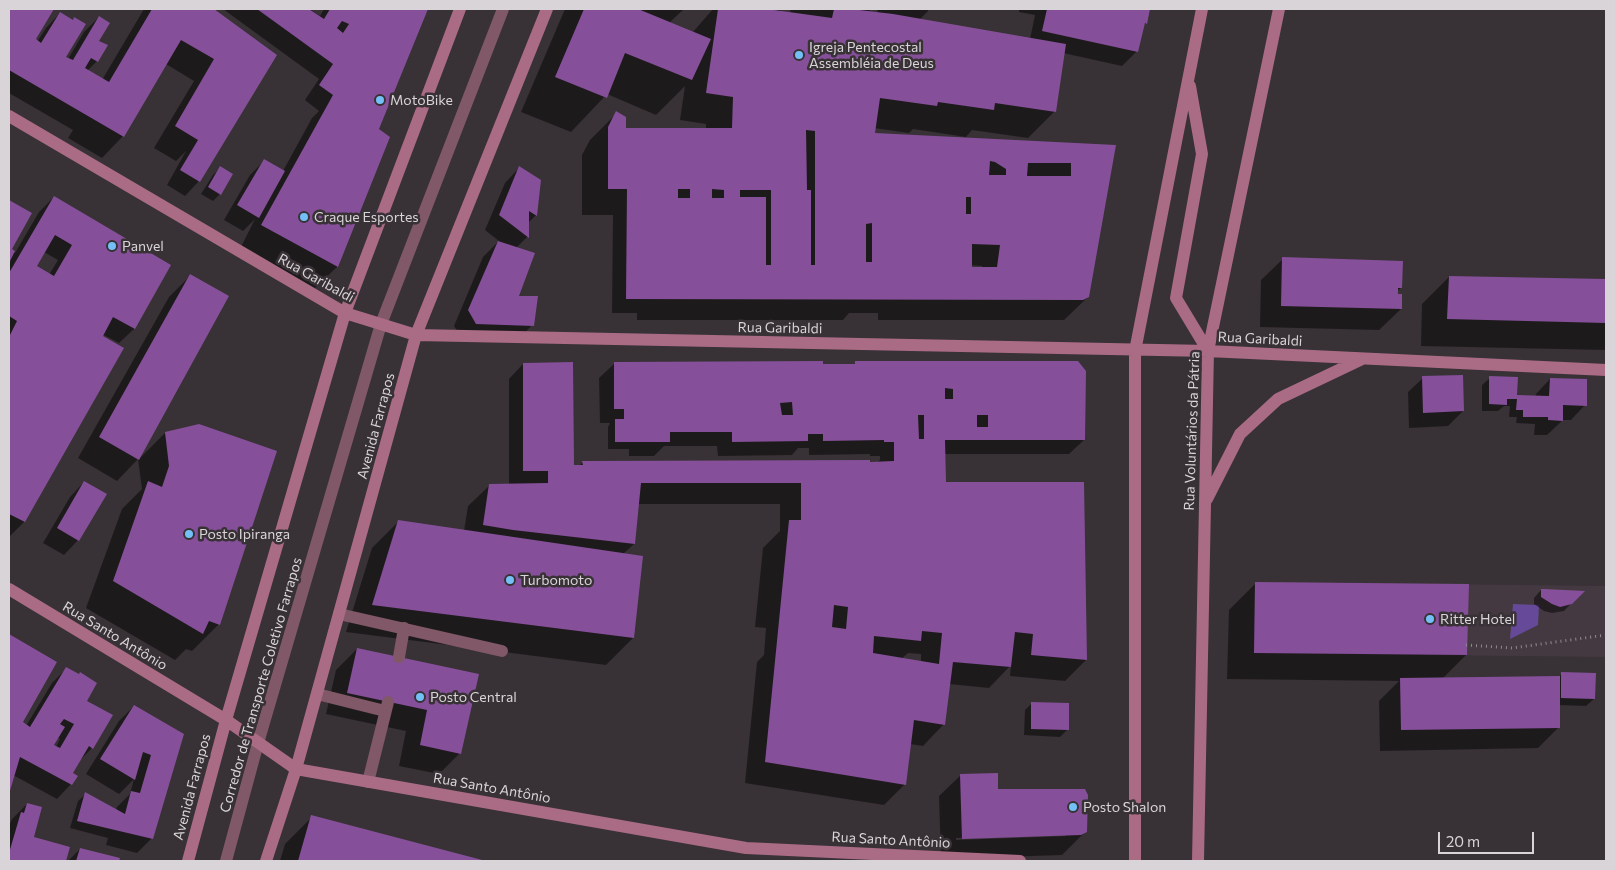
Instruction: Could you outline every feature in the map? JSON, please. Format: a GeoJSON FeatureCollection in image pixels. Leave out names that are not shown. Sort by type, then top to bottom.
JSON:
{"type":"FeatureCollection","features":[{"type":"Feature","properties":{"kind":"main road","name":"Avenida Farrapos"},"geometry":{"type":"LineString","coordinates":[[188,861],[226,720],[345,313],[460,9]]}},
{"type":"Feature","properties":{"kind":"main road","name":"Avenida Farrapos"},"geometry":{"type":"LineString","coordinates":[[266,861],[296,769],[416,335],[546,9]]}},
{"type":"Feature","properties":{"kind":"main road"},"geometry":{"type":"LineString","coordinates":[[1135,861],[1135,350],[1202,9]]}},
{"type":"Feature","properties":{"kind":"main road","name":"Rua Voluntários da Pátria"},"geometry":{"type":"LineString","coordinates":[[1198,861],[1208,351],[1279,9]]}},
{"type":"Feature","properties":{"kind":"main road"},"geometry":{"type":"LineString","coordinates":[[1189,77],[1202,154],[1176,298],[1208,351]]}},
{"type":"Feature","properties":{"kind":"main road","name":"Rua Garibaldi"},"geometry":{"type":"LineString","coordinates":[[9,116],[345,313],[416,335],[1208,351],[1606,370]]}},
{"type":"Feature","properties":{"kind":"main road"},"geometry":{"type":"LineString","coordinates":[[1205,502],[1240,434],[1278,399],[1364,358]]}},
{"type":"Feature","properties":{"kind":"main road","name":"Rua Santo Antônio"},"geometry":{"type":"LineString","coordinates":[[9,589],[226,720],[296,769],[746,848],[1020,861]]}},
{"type":"Feature","properties":{"kind":"lane","name":"Corredor de Transporte Coletivo Farrapos"},"geometry":{"type":"LineString","coordinates":[[226,861],[258,743],[381,324],[503,9]]}},
{"type":"Feature","properties":{"kind":"lane"},"geometry":{"type":"LineString","coordinates":[[339,614],[502,651]]}},
{"type":"Feature","properties":{"kind":"lane"},"geometry":{"type":"LineString","coordinates":[[399,657],[404,628]]}},
{"type":"Feature","properties":{"kind":"lane"},"geometry":{"type":"LineString","coordinates":[[317,694],[387,706],[368,782]]}},
{"type":"Feature","properties":{"kind":"path"},"geometry":{"type":"LineString","coordinates":[[1466,645],[1512,648],[1606,634]]}},
{"type":"Feature","properties":{"kind":"shaded area","name":"Ritter Hotel"},"geometry":{"type":"Polygon","coordinates":[[[1255,582],[1606,586],[1606,657],[1254,653],[1255,582]]]}},
{"type":"Feature","properties":{"kind":"shaded area"},"geometry":{"type":"Polygon","coordinates":[[[1513,604],[1539,605],[1538,625],[1510,639],[1513,604]]]}},
{"type":"Feature","properties":{"kind":"building"},"geometry":{"type":"Polygon","coordinates":[[[9,9],[54,9],[36,39],[41,43],[60,12],[73,20],[74,17],[86,24],[66,57],[73,60],[99,16],[110,23],[99,41],[108,45],[98,62],[91,58],[85,68],[109,82],[152,9],[214,9],[277,55],[200,182],[180,170],[198,140],[175,126],[214,59],[181,40],[124,137],[9,70],[9,9]]]}},
{"type":"Feature","properties":{"kind":"building"},"geometry":{"type":"Polygon","coordinates":[[[257,9],[309,9],[324,19],[330,9],[428,9],[379,129],[390,137],[338,267],[261,225],[333,95],[319,85],[333,64],[257,9]],[[342,21],[337,28],[343,33],[349,24],[342,21]]]}},
{"type":"Feature","properties":{"kind":"building"},"geometry":{"type":"Polygon","coordinates":[[[584,9],[638,9],[711,39],[692,80],[625,53],[607,98],[555,77],[584,9]]]}},
{"type":"Feature","properties":{"kind":"building"},"geometry":{"type":"Polygon","coordinates":[[[718,9],[767,9],[832,18],[834,9],[851,9],[893,14],[1066,44],[1056,112],[995,103],[994,110],[938,102],[937,106],[880,98],[875,133],[1116,145],[1089,297],[1083,300],[626,299],[627,189],[608,189],[608,127],[616,111],[626,117],[626,128],[732,128],[733,97],[706,93],[718,9]],[[806,130],[807,190],[811,190],[811,265],[815,265],[815,131],[806,130]],[[990,161],[989,175],[1006,175],[1006,169],[990,161]],[[1028,163],[1027,176],[1071,176],[1071,163],[1028,163]],[[678,189],[678,198],[690,198],[690,189],[678,189]],[[712,189],[712,198],[724,198],[724,190],[712,189]],[[740,190],[740,197],[766,197],[766,265],[771,265],[771,190],[740,190]],[[966,197],[966,214],[971,214],[971,197],[966,197]],[[872,223],[866,224],[866,262],[872,262],[872,223]],[[972,244],[972,267],[997,267],[1000,245],[972,244]]]}},
{"type":"Feature","properties":{"kind":"building"},"geometry":{"type":"Polygon","coordinates":[[[1047,9],[1150,9],[1138,52],[1042,31],[1047,9]]]}},
{"type":"Feature","properties":{"kind":"building"},"geometry":{"type":"Polygon","coordinates":[[[264,159],[285,171],[259,218],[237,205],[264,159]]]}},
{"type":"Feature","properties":{"kind":"building"},"geometry":{"type":"Polygon","coordinates":[[[220,166],[233,174],[221,195],[208,187],[220,166]]]}},
{"type":"Feature","properties":{"kind":"building"},"geometry":{"type":"Polygon","coordinates":[[[519,166],[541,180],[537,216],[529,211],[529,238],[499,215],[519,166]]]}},
{"type":"Feature","properties":{"kind":"building"},"geometry":{"type":"Polygon","coordinates":[[[54,196],[171,265],[135,329],[113,317],[103,336],[124,348],[25,522],[9,514],[9,337],[17,321],[9,316],[9,273],[54,196]],[[55,235],[37,266],[54,276],[72,245],[55,235]]]}},
{"type":"Feature","properties":{"kind":"building"},"geometry":{"type":"Polygon","coordinates":[[[9,200],[32,213],[12,249],[15,251],[9,263],[9,200]]]}},
{"type":"Feature","properties":{"kind":"building"},"geometry":{"type":"Polygon","coordinates":[[[498,241],[535,253],[519,296],[538,296],[534,326],[476,324],[468,310],[498,241]]]}},
{"type":"Feature","properties":{"kind":"building"},"geometry":{"type":"Polygon","coordinates":[[[1282,257],[1403,261],[1402,288],[1398,288],[1398,294],[1402,294],[1402,309],[1281,306],[1282,257]]]}},
{"type":"Feature","properties":{"kind":"building"},"geometry":{"type":"Polygon","coordinates":[[[190,274],[229,296],[139,460],[99,437],[190,274]]]}},
{"type":"Feature","properties":{"kind":"building"},"geometry":{"type":"Polygon","coordinates":[[[1449,276],[1606,279],[1606,323],[1447,319],[1449,276]]]}},
{"type":"Feature","properties":{"kind":"building"},"geometry":{"type":"Polygon","coordinates":[[[823,361],[823,364],[855,364],[855,361],[1078,361],[1086,371],[1085,440],[945,440],[946,482],[1084,482],[1087,660],[1031,655],[1033,634],[1015,632],[1011,667],[953,662],[945,725],[914,720],[906,785],[765,762],[789,520],[801,520],[801,483],[641,483],[635,544],[483,525],[489,484],[548,483],[548,471],[523,471],[523,363],[573,362],[574,465],[583,465],[582,461],[894,461],[894,442],[884,442],[884,440],[823,441],[823,434],[808,434],[808,441],[732,442],[732,432],[670,432],[670,442],[615,442],[615,419],[624,419],[624,409],[614,409],[614,362],[823,361]],[[945,388],[945,399],[953,399],[953,389],[945,388]],[[792,402],[780,403],[782,415],[793,415],[792,402]],[[918,415],[919,439],[924,439],[924,415],[918,415]],[[977,415],[977,427],[988,427],[988,415],[977,415]],[[834,605],[832,627],[846,629],[848,607],[834,605]],[[922,631],[921,641],[874,636],[873,653],[939,664],[942,633],[922,631]]]}},
{"type":"Feature","properties":{"kind":"building"},"geometry":{"type":"Polygon","coordinates":[[[1463,375],[1464,411],[1423,413],[1422,376],[1463,375]]]}},
{"type":"Feature","properties":{"kind":"building"},"geometry":{"type":"Polygon","coordinates":[[[1489,376],[1518,377],[1517,395],[1549,396],[1550,378],[1587,379],[1587,406],[1563,405],[1563,421],[1548,420],[1548,417],[1523,417],[1523,410],[1516,410],[1517,399],[1507,399],[1507,405],[1489,404],[1489,376]]]}},
{"type":"Feature","properties":{"kind":"building","name":"Posto Ipiranga"},"geometry":{"type":"Polygon","coordinates":[[[199,424],[277,451],[220,625],[209,621],[203,634],[113,581],[148,481],[162,487],[169,466],[165,432],[199,424]]]}},
{"type":"Feature","properties":{"kind":"building"},"geometry":{"type":"Polygon","coordinates":[[[84,481],[107,494],[79,541],[57,528],[84,481]]]}},
{"type":"Feature","properties":{"kind":"building","name":"Turbomoto"},"geometry":{"type":"Polygon","coordinates":[[[398,520],[643,556],[634,638],[372,605],[398,520]]]}},
{"type":"Feature","properties":{"kind":"building","name":"Ritter Hotel"},"geometry":{"type":"Polygon","coordinates":[[[1255,582],[1469,584],[1467,655],[1254,653],[1255,582]]]}},
{"type":"Feature","properties":{"kind":"building"},"geometry":{"type":"Polygon","coordinates":[[[1541,589],[1585,591],[1572,604],[1560,607],[1541,597],[1541,589]]]}},
{"type":"Feature","properties":{"kind":"building"},"geometry":{"type":"Polygon","coordinates":[[[9,634],[57,662],[23,722],[30,727],[66,667],[79,674],[80,672],[97,683],[87,701],[113,715],[93,749],[89,746],[73,773],[78,776],[72,785],[20,757],[9,794],[9,634]],[[64,719],[60,724],[65,727],[54,745],[60,748],[74,724],[64,719]]]}},
{"type":"Feature","properties":{"kind":"building","name":"Posto Central"},"geometry":{"type":"Polygon","coordinates":[[[357,648],[479,674],[461,754],[420,745],[427,710],[347,693],[357,648]]]}},
{"type":"Feature","properties":{"kind":"building"},"geometry":{"type":"Polygon","coordinates":[[[1561,672],[1596,673],[1595,699],[1561,698],[1561,672]]]}},
{"type":"Feature","properties":{"kind":"building"},"geometry":{"type":"Polygon","coordinates":[[[1560,676],[1560,728],[1401,730],[1400,678],[1560,676]]]}},
{"type":"Feature","properties":{"kind":"building"},"geometry":{"type":"Polygon","coordinates":[[[1031,702],[1069,703],[1069,730],[1031,729],[1031,702]]]}},
{"type":"Feature","properties":{"kind":"building"},"geometry":{"type":"Polygon","coordinates":[[[134,705],[184,734],[153,839],[77,821],[85,792],[125,814],[131,791],[140,793],[151,755],[143,752],[135,780],[100,759],[134,705]]]}},
{"type":"Feature","properties":{"kind":"building"},"geometry":{"type":"Polygon","coordinates":[[[998,773],[998,789],[1085,789],[1088,795],[1087,832],[1081,835],[962,839],[960,774],[998,773]]]}},
{"type":"Feature","properties":{"kind":"building"},"geometry":{"type":"Polygon","coordinates":[[[27,803],[42,807],[34,837],[70,847],[66,861],[9,861],[9,853],[21,812],[24,813],[27,803]]]}},
{"type":"Feature","properties":{"kind":"building"},"geometry":{"type":"Polygon","coordinates":[[[311,815],[486,861],[298,861],[311,815]]]}},
{"type":"Feature","properties":{"kind":"building"},"geometry":{"type":"Polygon","coordinates":[[[80,848],[120,858],[119,861],[76,861],[80,848]]]}},
{"type":"Feature","properties":{"kind":"place","name":"Igreja Pentecostal Assembléia de Deus"},"geometry":{"type":"Point","coordinates":[799,55]}},
{"type":"Feature","properties":{"kind":"place","name":"MotoBike"},"geometry":{"type":"Point","coordinates":[380,100]}},
{"type":"Feature","properties":{"kind":"place","name":"Craque Esportes"},"geometry":{"type":"Point","coordinates":[304,217]}},
{"type":"Feature","properties":{"kind":"place","name":"Panvel"},"geometry":{"type":"Point","coordinates":[112,246]}},
{"type":"Feature","properties":{"kind":"place","name":"Posto Ipiranga"},"geometry":{"type":"Point","coordinates":[189,534]}},
{"type":"Feature","properties":{"kind":"place","name":"Turbomoto"},"geometry":{"type":"Point","coordinates":[510,580]}},
{"type":"Feature","properties":{"kind":"place","name":"Ritter Hotel"},"geometry":{"type":"Point","coordinates":[1430,619]}},
{"type":"Feature","properties":{"kind":"place","name":"Posto Central"},"geometry":{"type":"Point","coordinates":[420,697]}},
{"type":"Feature","properties":{"kind":"place","name":"Posto Shalon"},"geometry":{"type":"Point","coordinates":[1073,807]}}]}
